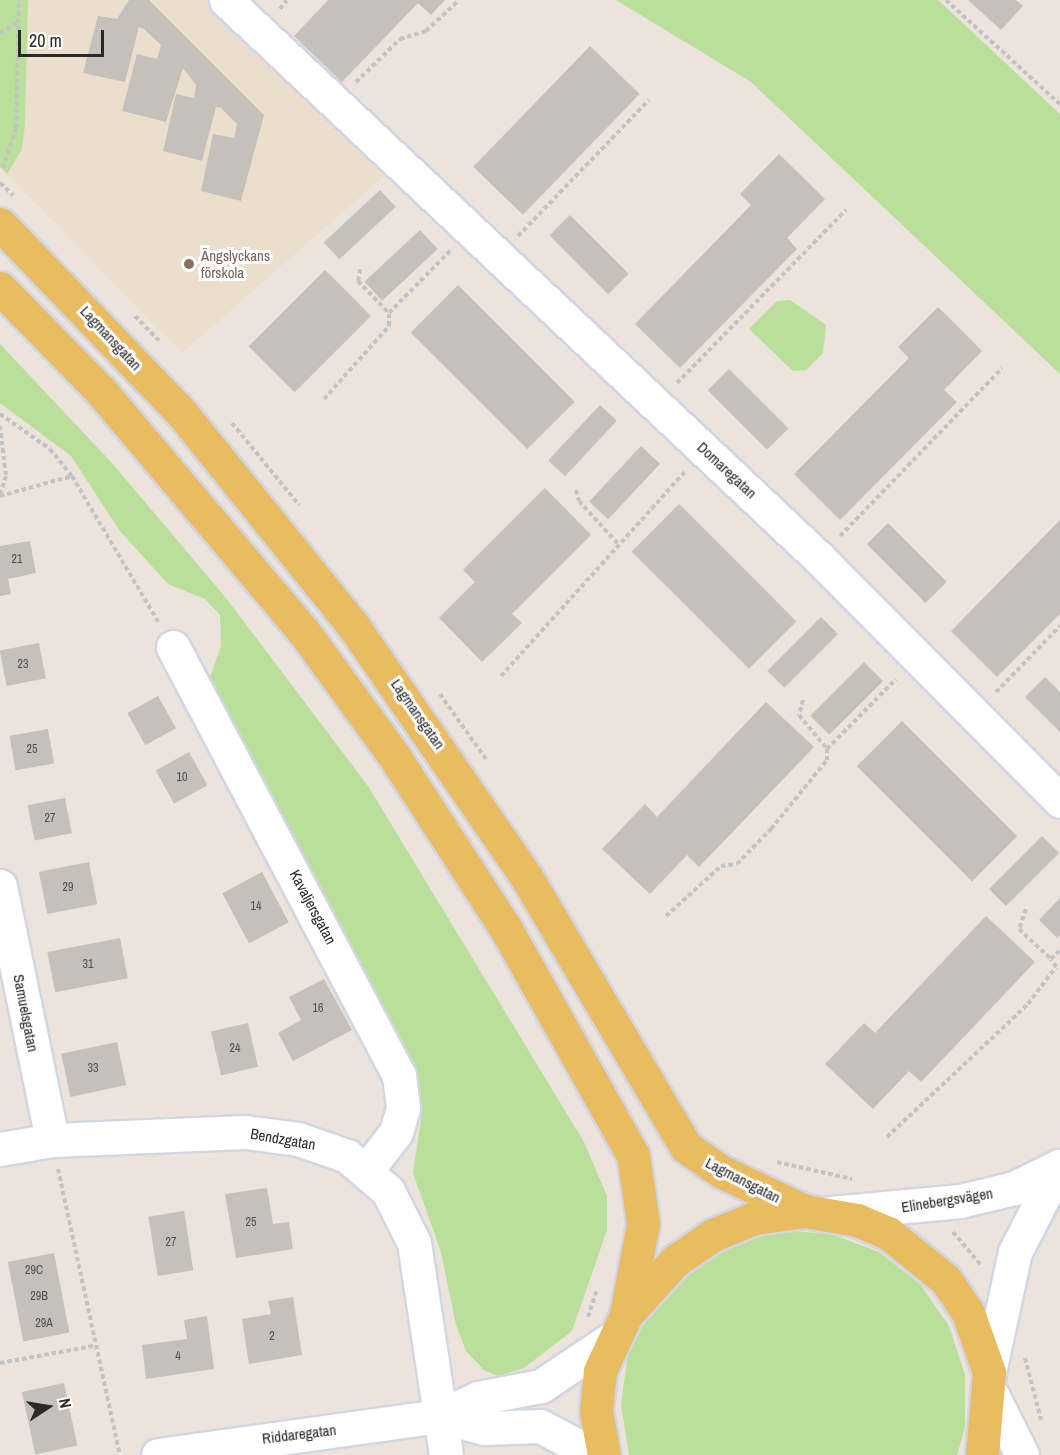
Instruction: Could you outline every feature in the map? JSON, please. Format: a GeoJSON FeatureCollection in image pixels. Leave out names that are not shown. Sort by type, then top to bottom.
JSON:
{"type":"FeatureCollection","features":[{"type":"Feature","properties":{"kind":"main road","name":"Lagmansgatan"},"geometry":{"type":"LineString","coordinates":[[0,224],[180,411],[354,627],[497,830],[686,1147],[722,1172],[817,1212],[888,1233],[916,1251],[968,1313],[990,1382]]}},
{"type":"Feature","properties":{"kind":"main road"},"geometry":{"type":"LineString","coordinates":[[0,288],[140,435],[304,633],[394,756],[506,928],[633,1155],[643,1222],[608,1326],[600,1371],[596,1411],[604,1455]]}},
{"type":"Feature","properties":{"kind":"main road"},"geometry":{"type":"LineString","coordinates":[[608,1326],[675,1261],[712,1235],[754,1218],[817,1212]]}},
{"type":"Feature","properties":{"kind":"main road"},"geometry":{"type":"LineString","coordinates":[[982,1455],[990,1382]]}},
{"type":"Feature","properties":{"kind":"street","name":"Domaregatan"},"geometry":{"type":"LineString","coordinates":[[226,0],[500,255],[819,558],[1060,801]]}},
{"type":"Feature","properties":{"kind":"street","name":"Kavaljersgatan"},"geometry":{"type":"LineString","coordinates":[[173,647],[399,1075],[403,1108],[396,1132],[367,1170]]}},
{"type":"Feature","properties":{"kind":"street","name":"Samuelsgatan"},"geometry":{"type":"LineString","coordinates":[[0,886],[52,1140]]}},
{"type":"Feature","properties":{"kind":"street","name":"Bendzgatan"},"geometry":{"type":"LineString","coordinates":[[0,1149],[52,1140],[276,1134],[326,1147],[367,1170],[387,1191],[414,1243],[446,1455]]}},
{"type":"Feature","properties":{"kind":"street","name":"Elinebergsvägen"},"geometry":{"type":"LineString","coordinates":[[817,1212],[960,1201],[1014,1188],[1059,1165]]}},
{"type":"Feature","properties":{"kind":"street","name":"Elinebergsvägen"},"geometry":{"type":"LineString","coordinates":[[990,1382],[1015,1252],[1059,1165]]}},
{"type":"Feature","properties":{"kind":"street","name":"Riddaregatan"},"geometry":{"type":"LineString","coordinates":[[158,1455],[440,1416],[478,1398],[542,1386],[608,1326]]}},
{"type":"Feature","properties":{"kind":"street"},"geometry":{"type":"LineString","coordinates":[[990,1382],[1022,1455]]}},
{"type":"Feature","properties":{"kind":"street","name":"Riddaregatan"},"geometry":{"type":"LineString","coordinates":[[440,1416],[484,1428],[540,1426],[595,1455]]}},
{"type":"Feature","properties":{"kind":"path"},"geometry":{"type":"LineString","coordinates":[[3,168],[16,128],[19,0]]}},
{"type":"Feature","properties":{"kind":"path"},"geometry":{"type":"LineString","coordinates":[[336,102],[400,39],[426,31],[459,0]]}},
{"type":"Feature","properties":{"kind":"path"},"geometry":{"type":"LineString","coordinates":[[946,0],[1060,104]]}},
{"type":"Feature","properties":{"kind":"path"},"geometry":{"type":"LineString","coordinates":[[0,33],[18,22]]}},
{"type":"Feature","properties":{"kind":"path"},"geometry":{"type":"LineString","coordinates":[[500,255],[649,100]]}},
{"type":"Feature","properties":{"kind":"path"},"geometry":{"type":"LineString","coordinates":[[657,404],[846,210]]}},
{"type":"Feature","properties":{"kind":"path"},"geometry":{"type":"LineString","coordinates":[[389,314],[472,229]]}},
{"type":"Feature","properties":{"kind":"path"},"geometry":{"type":"LineString","coordinates":[[324,399],[389,326],[389,314],[358,281],[360,269]]}},
{"type":"Feature","properties":{"kind":"path"},"geometry":{"type":"LineString","coordinates":[[819,558],[1002,368]]}},
{"type":"Feature","properties":{"kind":"path"},"geometry":{"type":"LineString","coordinates":[[0,414],[50,449],[72,476],[173,647]]}},
{"type":"Feature","properties":{"kind":"path"},"geometry":{"type":"LineString","coordinates":[[0,426],[6,476],[0,495]]}},
{"type":"Feature","properties":{"kind":"path"},"geometry":{"type":"LineString","coordinates":[[501,676],[705,450]]}},
{"type":"Feature","properties":{"kind":"path"},"geometry":{"type":"LineString","coordinates":[[0,495],[72,476]]}},
{"type":"Feature","properties":{"kind":"path"},"geometry":{"type":"LineString","coordinates":[[576,490],[579,501],[619,545]]}},
{"type":"Feature","properties":{"kind":"path"},"geometry":{"type":"LineString","coordinates":[[974,714],[1060,626]]}},
{"type":"Feature","properties":{"kind":"path"},"geometry":{"type":"LineString","coordinates":[[827,749],[918,657]]}},
{"type":"Feature","properties":{"kind":"path"},"geometry":{"type":"LineString","coordinates":[[666,916],[722,866],[737,864],[764,836],[827,760],[827,749],[800,715],[803,700]]}},
{"type":"Feature","properties":{"kind":"path"},"geometry":{"type":"LineString","coordinates":[[887,1137],[1028,1004],[1056,967],[1051,959],[1019,929],[1026,909]]}},
{"type":"Feature","properties":{"kind":"path"},"geometry":{"type":"LineString","coordinates":[[1051,959],[1060,950]]}},
{"type":"Feature","properties":{"kind":"path"},"geometry":{"type":"LineString","coordinates":[[52,1140],[94,1346],[120,1455]]}},
{"type":"Feature","properties":{"kind":"path"},"geometry":{"type":"LineString","coordinates":[[600,1280],[608,1326]]}},
{"type":"Feature","properties":{"kind":"path"},"geometry":{"type":"LineString","coordinates":[[0,1363],[94,1346]]}},
{"type":"Feature","properties":{"kind":"shaded area","name":"Ängslyckans förskola"},"geometry":{"type":"Polygon","coordinates":[[[28,0],[212,0],[386,174],[182,353],[7,174],[22,149],[25,125],[28,0]]]}},
{"type":"Feature","properties":{"kind":"green space"},"geometry":{"type":"Polygon","coordinates":[[[0,0],[28,0],[25,125],[22,149],[7,174],[0,167],[0,0]]]}},
{"type":"Feature","properties":{"kind":"green space"},"geometry":{"type":"Polygon","coordinates":[[[616,0],[938,0],[1060,114],[1060,374],[751,82],[616,0]]]}},
{"type":"Feature","properties":{"kind":"green space"},"geometry":{"type":"Polygon","coordinates":[[[790,300],[826,325],[823,353],[806,370],[793,371],[749,329],[777,301],[790,300]]]}},
{"type":"Feature","properties":{"kind":"green space"},"geometry":{"type":"Polygon","coordinates":[[[0,344],[112,463],[226,598],[368,786],[584,1142],[607,1196],[607,1230],[572,1331],[524,1368],[499,1376],[485,1371],[466,1351],[456,1325],[441,1252],[413,1173],[421,1120],[416,1088],[208,683],[221,646],[220,615],[205,599],[168,584],[120,531],[71,456],[0,403],[0,344]]]}},
{"type":"Feature","properties":{"kind":"green space"},"geometry":{"type":"Polygon","coordinates":[[[779,1230],[831,1234],[879,1252],[920,1284],[949,1326],[965,1375],[965,1427],[957,1455],[629,1455],[621,1405],[628,1353],[650,1307],[684,1268],[729,1242],[779,1230]]]}},
{"type":"Feature","properties":{"kind":"building"},"geometry":{"type":"Polygon","coordinates":[[[129,0],[149,0],[264,115],[241,201],[201,191],[213,134],[234,138],[237,124],[221,108],[216,107],[202,161],[163,151],[176,94],[194,98],[196,85],[183,68],[166,122],[122,111],[137,54],[157,59],[161,45],[144,29],[139,27],[125,82],[83,73],[98,16],[117,19],[129,0]]]}},
{"type":"Feature","properties":{"kind":"building"},"geometry":{"type":"Polygon","coordinates":[[[328,0],[445,0],[431,15],[418,3],[342,82],[294,36],[328,0]]]}},
{"type":"Feature","properties":{"kind":"building"},"geometry":{"type":"Polygon","coordinates":[[[968,0],[1016,0],[1023,6],[1001,30],[968,0]]]}},
{"type":"Feature","properties":{"kind":"building"},"geometry":{"type":"Polygon","coordinates":[[[590,46],[640,94],[523,215],[473,167],[590,46]]]}},
{"type":"Feature","properties":{"kind":"building"},"geometry":{"type":"Polygon","coordinates":[[[779,154],[825,199],[787,238],[797,249],[680,368],[635,324],[751,205],[740,194],[779,154]]]}},
{"type":"Feature","properties":{"kind":"building"},"geometry":{"type":"Polygon","coordinates":[[[380,190],[396,207],[339,259],[324,243],[380,190]]]}},
{"type":"Feature","properties":{"kind":"building"},"geometry":{"type":"Polygon","coordinates":[[[570,215],[629,274],[608,294],[549,236],[570,215]]]}},
{"type":"Feature","properties":{"kind":"building"},"geometry":{"type":"Polygon","coordinates":[[[420,230],[438,249],[382,301],[364,282],[420,230]]]}},
{"type":"Feature","properties":{"kind":"building"},"geometry":{"type":"Polygon","coordinates":[[[325,270],[371,316],[295,392],[249,346],[325,270]]]}},
{"type":"Feature","properties":{"kind":"building"},"geometry":{"type":"Polygon","coordinates":[[[458,285],[575,402],[527,449],[411,332],[458,285]]]}},
{"type":"Feature","properties":{"kind":"building"},"geometry":{"type":"Polygon","coordinates":[[[938,307],[982,351],[944,390],[957,402],[840,520],[794,474],[909,358],[898,347],[938,307]]]}},
{"type":"Feature","properties":{"kind":"building"},"geometry":{"type":"Polygon","coordinates":[[[729,369],[788,428],[767,450],[708,390],[729,369]]]}},
{"type":"Feature","properties":{"kind":"building"},"geometry":{"type":"Polygon","coordinates":[[[600,405],[617,421],[565,476],[548,461],[600,405]]]}},
{"type":"Feature","properties":{"kind":"building"},"geometry":{"type":"Polygon","coordinates":[[[641,446],[660,464],[608,519],[589,502],[641,446]]]}},
{"type":"Feature","properties":{"kind":"building"},"geometry":{"type":"Polygon","coordinates":[[[545,488],[591,535],[512,614],[522,623],[482,662],[439,618],[475,582],[463,570],[545,488]]]}},
{"type":"Feature","properties":{"kind":"building"},"geometry":{"type":"Polygon","coordinates":[[[679,504],[796,621],[749,669],[632,551],[679,504]]]}},
{"type":"Feature","properties":{"kind":"building"},"geometry":{"type":"Polygon","coordinates":[[[1060,520],[1060,614],[997,677],[951,631],[1060,520]]]}},
{"type":"Feature","properties":{"kind":"building"},"geometry":{"type":"Polygon","coordinates":[[[888,523],[947,582],[925,603],[867,544],[888,523]]]}},
{"type":"Feature","properties":{"kind":"building"},"geometry":{"type":"Polygon","coordinates":[[[30,541],[36,573],[8,579],[11,594],[0,596],[0,546],[30,541]]]}},
{"type":"Feature","properties":{"kind":"building"},"geometry":{"type":"Polygon","coordinates":[[[821,617],[838,634],[784,688],[767,671],[821,617]]]}},
{"type":"Feature","properties":{"kind":"building"},"geometry":{"type":"Polygon","coordinates":[[[39,643],[46,678],[7,686],[0,651],[39,643]]]}},
{"type":"Feature","properties":{"kind":"building"},"geometry":{"type":"Polygon","coordinates":[[[864,662],[883,681],[829,735],[810,716],[864,662]]]}},
{"type":"Feature","properties":{"kind":"building"},"geometry":{"type":"Polygon","coordinates":[[[1045,677],[1060,692],[1060,732],[1025,697],[1045,677]]]}},
{"type":"Feature","properties":{"kind":"building"},"geometry":{"type":"Polygon","coordinates":[[[158,696],[176,728],[145,745],[127,713],[158,696]]]}},
{"type":"Feature","properties":{"kind":"building"},"geometry":{"type":"Polygon","coordinates":[[[766,702],[814,747],[699,867],[687,855],[650,894],[602,849],[645,804],[657,817],[766,702]]]}},
{"type":"Feature","properties":{"kind":"building"},"geometry":{"type":"Polygon","coordinates":[[[902,721],[1017,836],[972,882],[857,766],[902,721]]]}},
{"type":"Feature","properties":{"kind":"building"},"geometry":{"type":"Polygon","coordinates":[[[48,729],[54,763],[16,770],[10,736],[48,729]]]}},
{"type":"Feature","properties":{"kind":"building"},"geometry":{"type":"Polygon","coordinates":[[[189,752],[207,785],[174,804],[156,770],[189,752]]]}},
{"type":"Feature","properties":{"kind":"building"},"geometry":{"type":"Polygon","coordinates":[[[65,798],[72,833],[35,841],[28,805],[65,798]]]}},
{"type":"Feature","properties":{"kind":"building"},"geometry":{"type":"Polygon","coordinates":[[[1042,836],[1059,853],[1006,906],[989,889],[1042,836]]]}},
{"type":"Feature","properties":{"kind":"building"},"geometry":{"type":"Polygon","coordinates":[[[89,862],[97,904],[47,914],[39,872],[89,862]]]}},
{"type":"Feature","properties":{"kind":"building"},"geometry":{"type":"Polygon","coordinates":[[[262,872],[289,922],[249,943],[222,893],[262,872]]]}},
{"type":"Feature","properties":{"kind":"building"},"geometry":{"type":"Polygon","coordinates":[[[1060,898],[1060,935],[1057,938],[1039,920],[1060,898]]]}},
{"type":"Feature","properties":{"kind":"building"},"geometry":{"type":"Polygon","coordinates":[[[986,916],[1035,962],[921,1082],[909,1071],[873,1109],[825,1064],[864,1023],[875,1033],[986,916]]]}},
{"type":"Feature","properties":{"kind":"building"},"geometry":{"type":"Polygon","coordinates":[[[120,938],[128,978],[55,992],[47,952],[120,938]]]}},
{"type":"Feature","properties":{"kind":"building"},"geometry":{"type":"Polygon","coordinates":[[[324,979],[352,1030],[293,1061],[278,1033],[301,1020],[289,997],[324,979]]]}},
{"type":"Feature","properties":{"kind":"building"},"geometry":{"type":"Polygon","coordinates":[[[248,1023],[258,1067],[221,1075],[211,1032],[248,1023]]]}},
{"type":"Feature","properties":{"kind":"building"},"geometry":{"type":"Polygon","coordinates":[[[117,1042],[126,1085],[70,1097],[61,1054],[117,1042]]]}},
{"type":"Feature","properties":{"kind":"building"},"geometry":{"type":"Polygon","coordinates":[[[267,1188],[273,1224],[289,1222],[293,1249],[236,1258],[225,1194],[267,1188]]]}},
{"type":"Feature","properties":{"kind":"building"},"geometry":{"type":"Polygon","coordinates":[[[184,1211],[193,1270],[158,1276],[148,1217],[184,1211]]]}},
{"type":"Feature","properties":{"kind":"building"},"geometry":{"type":"Polygon","coordinates":[[[54,1253],[69,1333],[23,1341],[8,1262],[54,1253]]]}},
{"type":"Feature","properties":{"kind":"building"},"geometry":{"type":"Polygon","coordinates":[[[293,1297],[302,1355],[249,1364],[242,1319],[271,1314],[268,1301],[293,1297]]]}},
{"type":"Feature","properties":{"kind":"building"},"geometry":{"type":"Polygon","coordinates":[[[207,1316],[214,1369],[146,1379],[142,1345],[187,1339],[184,1320],[207,1316]]]}},
{"type":"Feature","properties":{"kind":"building"},"geometry":{"type":"Polygon","coordinates":[[[64,1383],[77,1446],[35,1455],[22,1392],[64,1383]]]}},
{"type":"Feature","properties":{"kind":"place","name":"Ängslyckans förskola"},"geometry":{"type":"Point","coordinates":[189,264]}}]}
